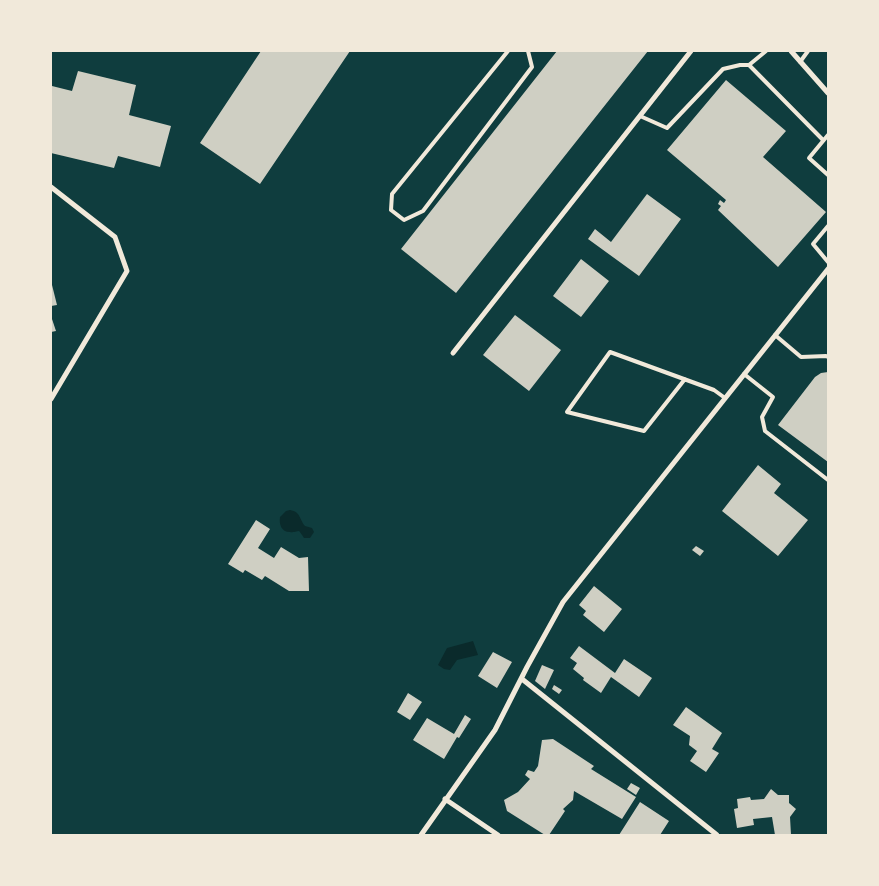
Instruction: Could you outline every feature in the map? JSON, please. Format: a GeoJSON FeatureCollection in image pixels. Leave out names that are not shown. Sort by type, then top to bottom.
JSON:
{"type":"FeatureCollection","features":[{"type":"Feature","properties":{"kind":"street"},"geometry":{"type":"LineString","coordinates":[[453,353],[691,51]]}},
{"type":"Feature","properties":{"kind":"street"},"geometry":{"type":"LineString","coordinates":[[791,51],[828,93]]}},
{"type":"Feature","properties":{"kind":"street"},"geometry":{"type":"LineString","coordinates":[[51,187],[115,237],[127,271],[51,399]]}},
{"type":"Feature","properties":{"kind":"street"},"geometry":{"type":"LineString","coordinates":[[421,835],[495,730],[563,602],[828,269]]}},
{"type":"Feature","properties":{"kind":"street"},"geometry":{"type":"LineString","coordinates":[[522,679],[717,835]]}},
{"type":"Feature","properties":{"kind":"street"},"geometry":{"type":"LineString","coordinates":[[445,799],[498,835]]}},
{"type":"Feature","properties":{"kind":"lane"},"geometry":{"type":"LineString","coordinates":[[508,51],[392,194],[391,210],[404,220],[423,211],[532,67],[528,51]]}},
{"type":"Feature","properties":{"kind":"lane"},"geometry":{"type":"LineString","coordinates":[[640,116],[667,128],[723,69],[749,65],[766,51]]}},
{"type":"Feature","properties":{"kind":"lane"},"geometry":{"type":"LineString","coordinates":[[800,62],[808,51]]}},
{"type":"Feature","properties":{"kind":"lane"},"geometry":{"type":"LineString","coordinates":[[749,65],[823,140]]}},
{"type":"Feature","properties":{"kind":"lane"},"geometry":{"type":"LineString","coordinates":[[828,135],[809,158],[828,175]]}},
{"type":"Feature","properties":{"kind":"lane"},"geometry":{"type":"LineString","coordinates":[[828,226],[814,244],[828,262]]}},
{"type":"Feature","properties":{"kind":"lane"},"geometry":{"type":"LineString","coordinates":[[775,335],[802,357],[826,356],[828,358]]}},
{"type":"Feature","properties":{"kind":"lane"},"geometry":{"type":"LineString","coordinates":[[686,379],[644,431],[567,412],[610,352],[686,379],[714,390],[725,398]]}},
{"type":"Feature","properties":{"kind":"lane"},"geometry":{"type":"LineString","coordinates":[[744,374],[773,397],[762,417],[765,431],[828,480]]}},
{"type":"Feature","properties":{"kind":"water"},"geometry":{"type":"Polygon","coordinates":[[[290,510],[298,514],[305,526],[312,528],[314,532],[310,538],[304,538],[299,531],[287,532],[280,525],[280,517],[290,510]]]}},
{"type":"Feature","properties":{"kind":"water"},"geometry":{"type":"Polygon","coordinates":[[[473,641],[478,655],[457,660],[450,670],[438,665],[447,648],[473,641]]]}},
{"type":"Feature","properties":{"kind":"building"},"geometry":{"type":"Polygon","coordinates":[[[261,51],[350,51],[260,184],[200,143],[261,51]]]}},
{"type":"Feature","properties":{"kind":"building"},"geometry":{"type":"Polygon","coordinates":[[[557,51],[648,51],[456,293],[401,249],[557,51]]]}},
{"type":"Feature","properties":{"kind":"building"},"geometry":{"type":"Polygon","coordinates":[[[78,71],[136,85],[129,115],[171,126],[160,167],[118,156],[114,168],[51,153],[52,86],[72,91],[78,71]]]}},
{"type":"Feature","properties":{"kind":"building"},"geometry":{"type":"Polygon","coordinates":[[[726,80],[786,131],[763,157],[826,212],[778,267],[718,210],[721,206],[718,204],[720,200],[724,203],[726,200],[667,150],[726,80]]]}},
{"type":"Feature","properties":{"kind":"building"},"geometry":{"type":"Polygon","coordinates":[[[647,194],[681,219],[639,276],[588,239],[595,229],[611,242],[647,194]]]}},
{"type":"Feature","properties":{"kind":"building"},"geometry":{"type":"Polygon","coordinates":[[[581,259],[609,281],[581,317],[553,296],[581,259]]]}},
{"type":"Feature","properties":{"kind":"building"},"geometry":{"type":"Polygon","coordinates":[[[51,286],[57,305],[51,306],[51,286]]]}},
{"type":"Feature","properties":{"kind":"building"},"geometry":{"type":"Polygon","coordinates":[[[515,315],[561,350],[529,391],[483,355],[515,315]]]}},
{"type":"Feature","properties":{"kind":"building"},"geometry":{"type":"Polygon","coordinates":[[[51,316],[56,331],[51,332],[51,316]]]}},
{"type":"Feature","properties":{"kind":"building"},"geometry":{"type":"Polygon","coordinates":[[[828,372],[828,462],[778,425],[815,377],[821,373],[828,372]]]}},
{"type":"Feature","properties":{"kind":"building"},"geometry":{"type":"Polygon","coordinates":[[[758,465],[781,484],[774,493],[808,520],[778,556],[722,511],[758,465]]]}},
{"type":"Feature","properties":{"kind":"building"},"geometry":{"type":"Polygon","coordinates":[[[256,520],[270,529],[258,548],[274,558],[281,547],[299,558],[308,557],[309,591],[289,591],[265,576],[262,580],[245,570],[243,573],[228,564],[256,520]]]}},
{"type":"Feature","properties":{"kind":"building"},"geometry":{"type":"Polygon","coordinates":[[[696,546],[704,551],[700,556],[692,550],[696,546]]]}},
{"type":"Feature","properties":{"kind":"building"},"geometry":{"type":"Polygon","coordinates":[[[594,586],[622,609],[604,632],[583,615],[586,611],[579,605],[594,586]]]}},
{"type":"Feature","properties":{"kind":"building"},"geometry":{"type":"Polygon","coordinates":[[[579,646],[615,673],[624,659],[652,678],[639,697],[611,677],[601,693],[583,680],[584,678],[573,669],[577,663],[570,658],[579,646]]]}},
{"type":"Feature","properties":{"kind":"building"},"geometry":{"type":"Polygon","coordinates":[[[493,652],[512,662],[497,688],[478,676],[493,652]]]}},
{"type":"Feature","properties":{"kind":"building"},"geometry":{"type":"Polygon","coordinates":[[[542,665],[554,670],[545,689],[535,681],[542,665]]]}},
{"type":"Feature","properties":{"kind":"building"},"geometry":{"type":"Polygon","coordinates":[[[554,685],[562,690],[559,694],[552,689],[554,685]]]}},
{"type":"Feature","properties":{"kind":"building"},"geometry":{"type":"Polygon","coordinates":[[[408,693],[422,702],[410,720],[397,712],[408,693]]]}},
{"type":"Feature","properties":{"kind":"building"},"geometry":{"type":"Polygon","coordinates":[[[686,707],[722,733],[712,749],[719,753],[706,772],[690,761],[697,751],[689,745],[690,736],[673,725],[686,707]]]}},
{"type":"Feature","properties":{"kind":"building"},"geometry":{"type":"Polygon","coordinates":[[[465,715],[471,719],[459,738],[457,737],[444,759],[413,740],[427,718],[454,734],[465,715]]]}},
{"type":"Feature","properties":{"kind":"building"},"geometry":{"type":"Polygon","coordinates":[[[553,739],[594,766],[591,769],[636,797],[622,819],[574,791],[573,800],[563,809],[565,811],[549,835],[545,835],[507,811],[504,800],[518,792],[530,779],[525,775],[528,770],[534,772],[538,766],[542,740],[553,739]]]}},
{"type":"Feature","properties":{"kind":"building"},"geometry":{"type":"Polygon","coordinates":[[[631,783],[640,788],[636,795],[627,789],[631,783]]]}},
{"type":"Feature","properties":{"kind":"building"},"geometry":{"type":"Polygon","coordinates":[[[771,789],[778,795],[789,795],[789,803],[796,809],[790,817],[791,835],[775,835],[772,817],[753,819],[754,825],[737,828],[734,809],[738,808],[737,799],[750,797],[751,800],[764,799],[771,789]]]}},
{"type":"Feature","properties":{"kind":"building"},"geometry":{"type":"Polygon","coordinates":[[[640,802],[669,821],[660,835],[619,835],[640,802]]]}}]}
